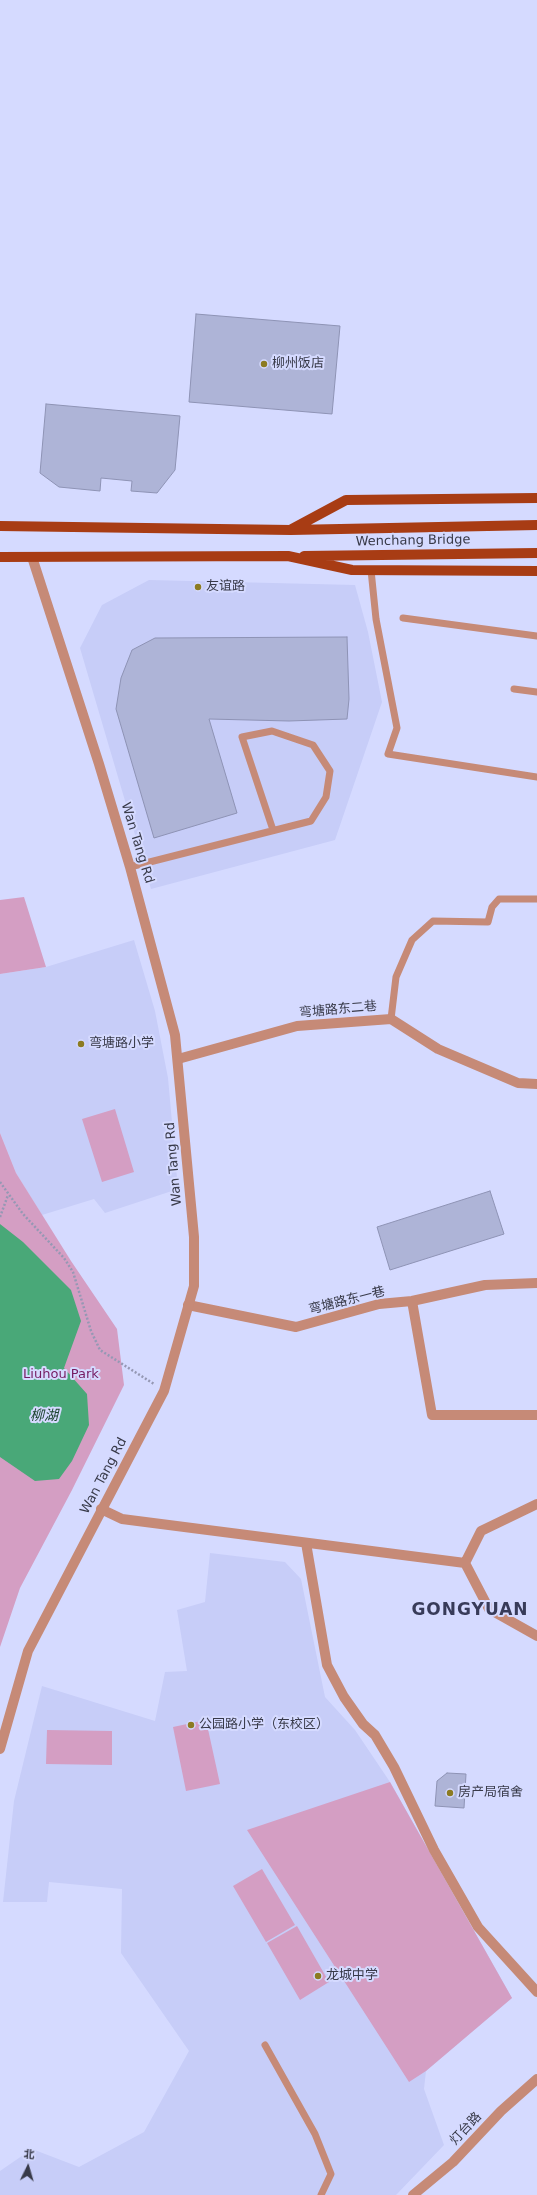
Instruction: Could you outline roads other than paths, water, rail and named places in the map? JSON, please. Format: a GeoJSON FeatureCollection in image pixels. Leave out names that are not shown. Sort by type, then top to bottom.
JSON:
{"type":"FeatureCollection","features":[{"type":"Feature","properties":{"kind":"main road"},"geometry":{"type":"LineString","coordinates":[[291,530],[346,500],[537,498]]}},
{"type":"Feature","properties":{"kind":"main road","name":"Wenchang Bridge"},"geometry":{"type":"LineString","coordinates":[[0,526],[291,530],[537,525]]}},
{"type":"Feature","properties":{"kind":"main road","name":"Wenchang Bridge"},"geometry":{"type":"LineString","coordinates":[[288,556],[537,553]]}},
{"type":"Feature","properties":{"kind":"main road"},"geometry":{"type":"LineString","coordinates":[[0,557],[288,556],[352,570],[537,571]]}},
{"type":"Feature","properties":{"kind":"street","name":"Wan Tang Rd"},"geometry":{"type":"LineString","coordinates":[[0,1749],[28,1651],[164,1391],[194,1286],[194,1237],[174,1027],[130,867],[32,557]]}},
{"type":"Feature","properties":{"kind":"street","name":"弯塘路东二巷"},"geometry":{"type":"LineString","coordinates":[[178,1059],[297,1026],[392,1018],[438,1049],[518,1083],[537,1084]]}},
{"type":"Feature","properties":{"kind":"street","name":"弯塘路东一巷"},"geometry":{"type":"LineString","coordinates":[[188,1305],[296,1327],[379,1304],[412,1301],[485,1285],[537,1283]]}},
{"type":"Feature","properties":{"kind":"street"},"geometry":{"type":"LineString","coordinates":[[412,1301],[432,1415],[537,1415]]}},
{"type":"Feature","properties":{"kind":"street"},"geometry":{"type":"LineString","coordinates":[[465,1563],[481,1531],[537,1504]]}},
{"type":"Feature","properties":{"kind":"street"},"geometry":{"type":"LineString","coordinates":[[101,1510],[122,1519],[465,1563]]}},
{"type":"Feature","properties":{"kind":"street"},"geometry":{"type":"LineString","coordinates":[[306,1543],[327,1665],[344,1697],[363,1724],[375,1735],[394,1767],[434,1850],[478,1927],[537,1992]]}},
{"type":"Feature","properties":{"kind":"street"},"geometry":{"type":"LineString","coordinates":[[465,1563],[489,1609],[537,1636]]}},
{"type":"Feature","properties":{"kind":"street","name":"灯台路"},"geometry":{"type":"LineString","coordinates":[[413,2195],[453,2162],[500,2111],[537,2079]]}},
{"type":"Feature","properties":{"kind":"lane"},"geometry":{"type":"LineString","coordinates":[[371,570],[376,619],[397,728],[388,754],[537,777]]}},
{"type":"Feature","properties":{"kind":"lane"},"geometry":{"type":"LineString","coordinates":[[403,618],[537,636]]}},
{"type":"Feature","properties":{"kind":"lane"},"geometry":{"type":"LineString","coordinates":[[514,688],[537,692]]}},
{"type":"Feature","properties":{"kind":"lane"},"geometry":{"type":"LineString","coordinates":[[130,867],[311,821],[326,797],[330,771],[313,745],[272,731],[242,737],[273,830]]}},
{"type":"Feature","properties":{"kind":"lane"},"geometry":{"type":"LineString","coordinates":[[392,1018],[396,977],[412,940],[433,921],[488,922],[492,907],[499,899],[537,899]]}},
{"type":"Feature","properties":{"kind":"lane"},"geometry":{"type":"LineString","coordinates":[[265,2044],[315,2134],[331,2174],[321,2195]]}},
{"type":"Feature","properties":{"kind":"water","name":"柳湖"},"geometry":{"type":"Polygon","coordinates":[[[0,1224],[23,1242],[71,1290],[81,1321],[64,1368],[87,1394],[89,1425],[72,1461],[59,1479],[35,1481],[0,1457],[0,1224]]]}},
{"type":"Feature","properties":{"kind":"place","name":"柳州饭店"},"geometry":{"type":"Point","coordinates":[264,364]}},
{"type":"Feature","properties":{"kind":"place","name":"友谊路"},"geometry":{"type":"Point","coordinates":[198,587]}},
{"type":"Feature","properties":{"kind":"place","name":"弯塘路小学"},"geometry":{"type":"Point","coordinates":[81,1044]}},
{"type":"Feature","properties":{"kind":"place","name":"公园路小学（东校区）"},"geometry":{"type":"Point","coordinates":[191,1725]}},
{"type":"Feature","properties":{"kind":"place","name":"房产局宿舍"},"geometry":{"type":"Point","coordinates":[450,1793]}},
{"type":"Feature","properties":{"kind":"place","name":"龙城中学"},"geometry":{"type":"Point","coordinates":[318,1976]}},
{"type":"Feature","properties":{"kind":"district","name":"GONGYUAN"},"geometry":{"type":"Point","coordinates":[470,1611]}},
{"type":"Feature","properties":{"kind":"park label","name":"Liuhou Park"},"geometry":{"type":"Point","coordinates":[61,1375]}}]}
